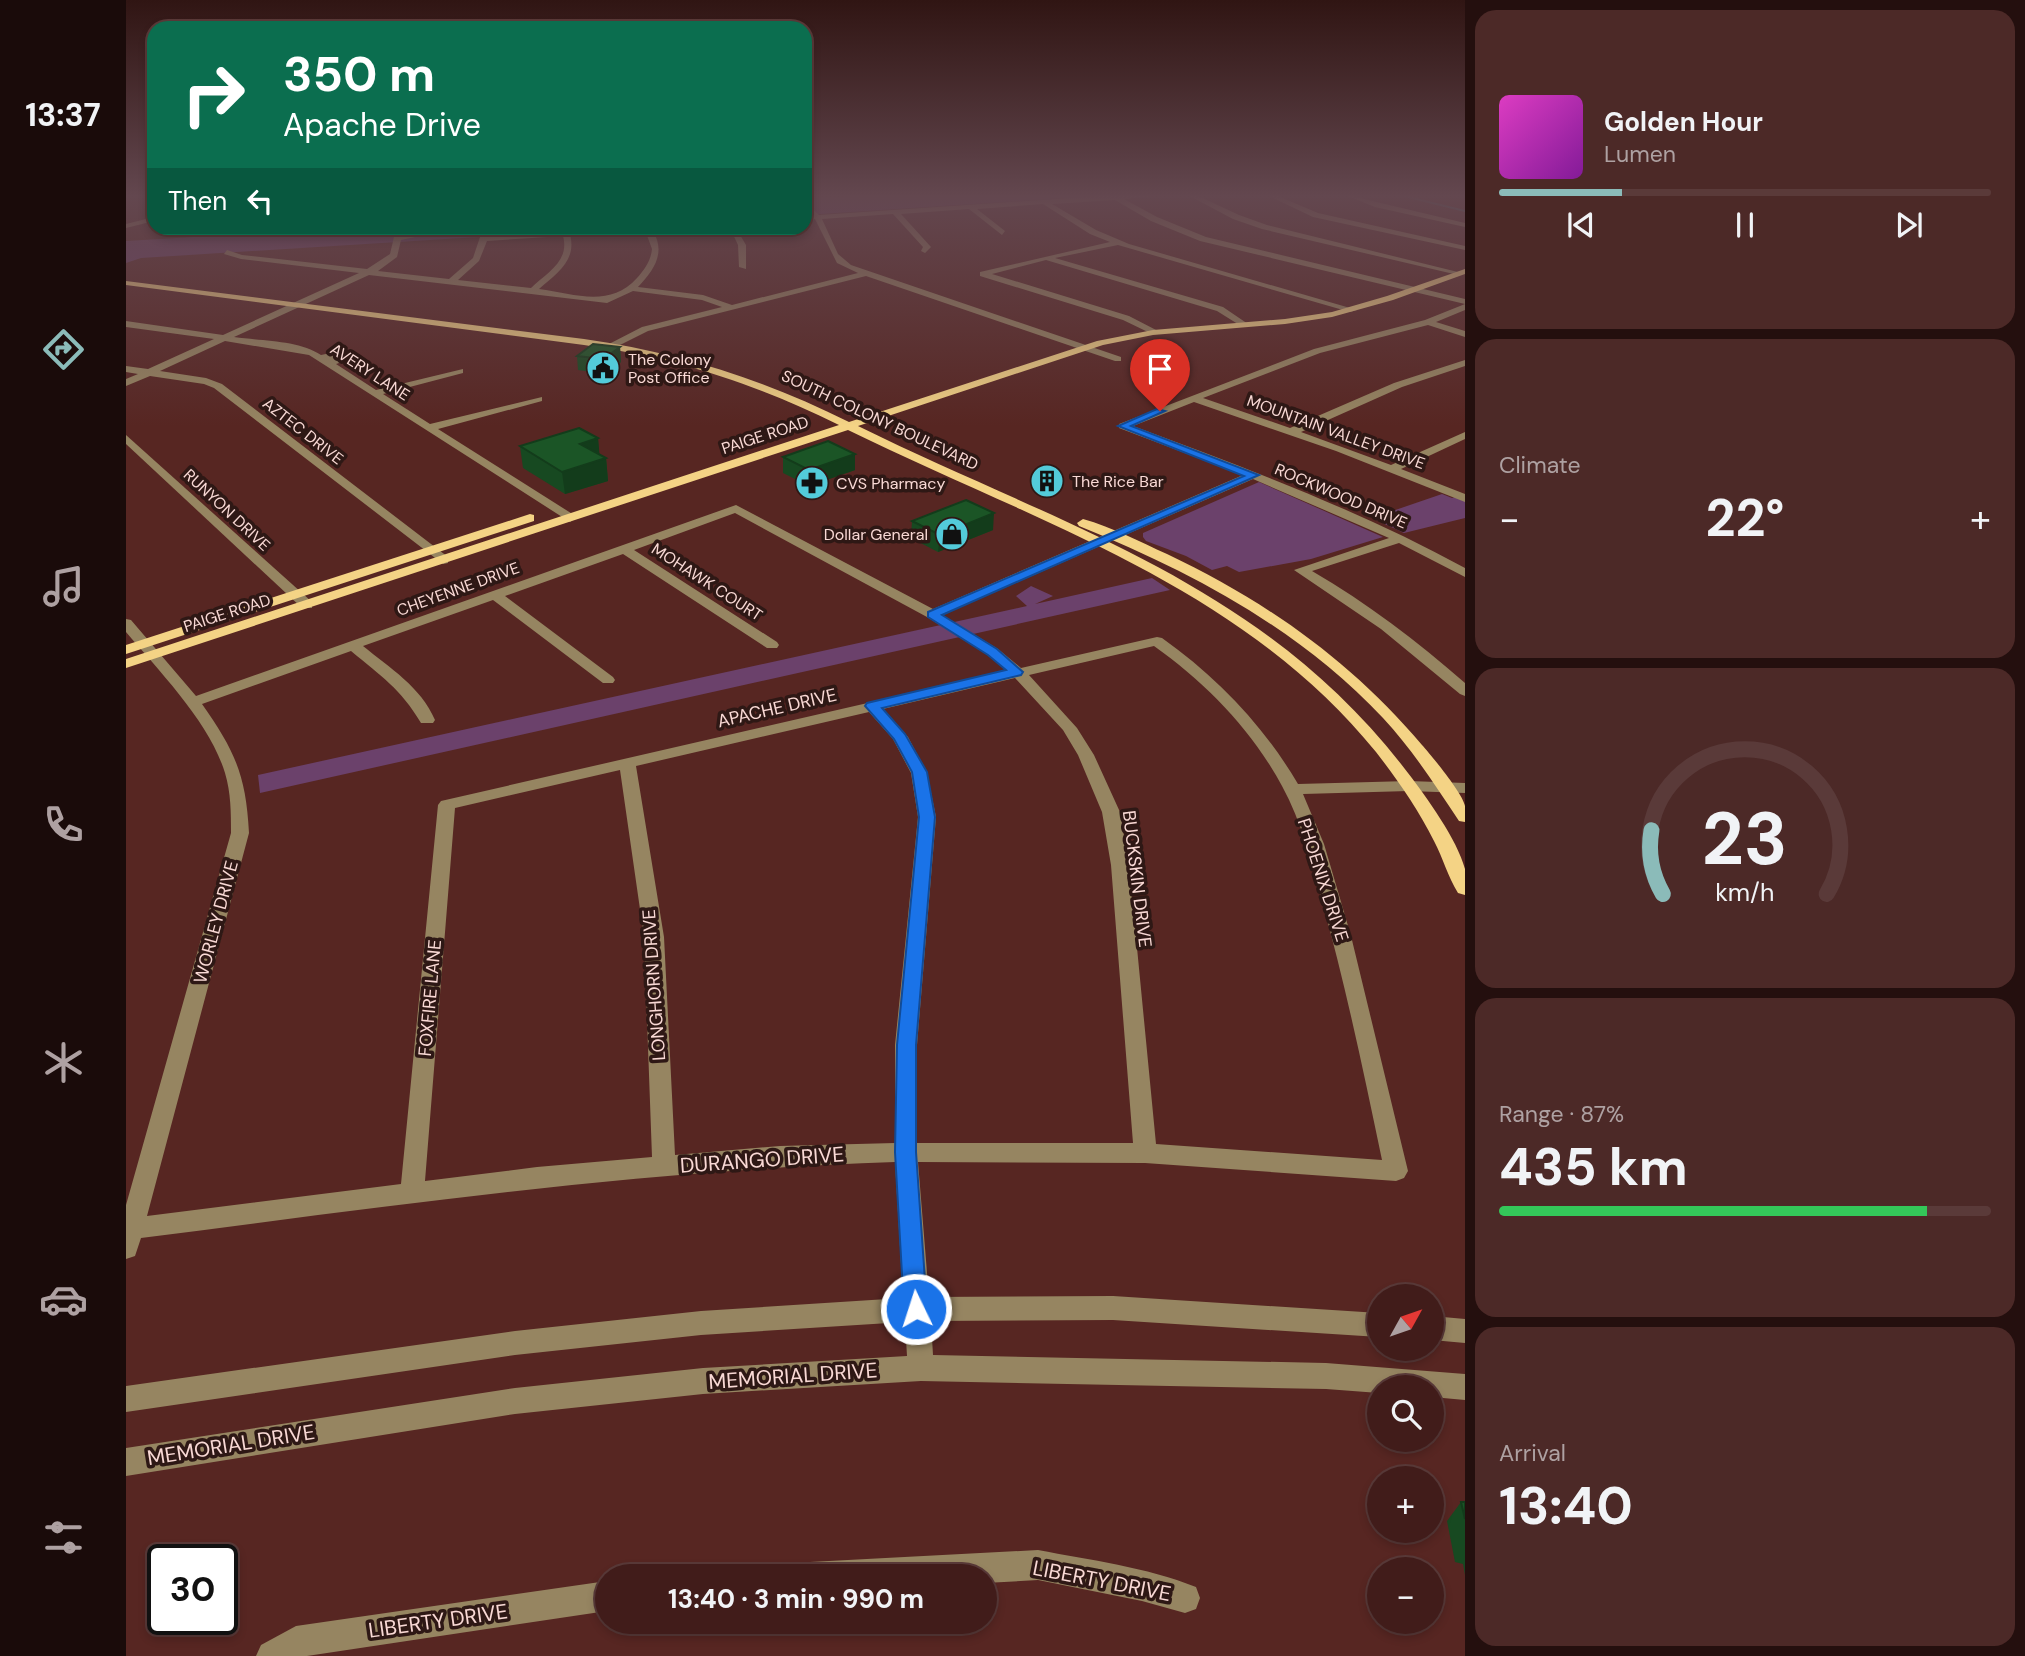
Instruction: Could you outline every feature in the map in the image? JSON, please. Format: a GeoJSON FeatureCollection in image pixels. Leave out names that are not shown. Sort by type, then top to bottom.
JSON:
{"type":"FeatureCollection","features":[{"type":"Feature","properties":{"kind":"main road","name":"PAIGE ROAD"},"geometry":{"type":"LineString","coordinates":[[1242,322],[1341,306],[1441,271]]}},
{"type":"Feature","properties":{"kind":"main road","name":"PAIGE ROAD"},"geometry":{"type":"LineString","coordinates":[[301,599],[443,560],[749,459],[964,378],[1072,343],[1148,329],[1310,319],[1353,310],[1461,272]]}},
{"type":"Feature","properties":{"kind":"main road","name":"SOUTH COLONY BOULEVARD"},"geometry":{"type":"LineString","coordinates":[[126,280],[615,344],[679,356],[727,370],[849,421],[1170,577],[1262,636],[1342,706],[1409,786],[1444,842],[1465,889]]}},
{"type":"Feature","properties":{"kind":"main road","name":"PAIGE ROAD"},"geometry":{"type":"LineString","coordinates":[[126,664],[148,650],[301,599],[430,550],[837,420],[862,422],[1148,329]]}},
{"type":"Feature","properties":{"kind":"main road","name":"SOUTH COLONY BOULEVARD"},"geometry":{"type":"LineString","coordinates":[[727,370],[837,420]]}},
{"type":"Feature","properties":{"kind":"main road"},"geometry":{"type":"LineString","coordinates":[[964,378],[977,383]]}},
{"type":"Feature","properties":{"kind":"main road","name":"SOUTH COLONY BOULEVARD"},"geometry":{"type":"LineString","coordinates":[[862,422],[929,460]]}},
{"type":"Feature","properties":{"kind":"main road"},"geometry":{"type":"LineString","coordinates":[[733,453],[749,459]]}},
{"type":"Feature","properties":{"kind":"main road","name":"SOUTH COLONY BOULEVARD"},"geometry":{"type":"LineString","coordinates":[[991,489],[1117,536],[1227,587],[1285,624],[1364,690],[1406,735],[1447,787],[1465,817]]}},
{"type":"Feature","properties":{"kind":"main road","name":"PAIGE ROAD"},"geometry":{"type":"LineString","coordinates":[[126,650],[148,650]]}},
{"type":"Feature","properties":{"kind":"street"},"geometry":{"type":"LineString","coordinates":[[360,271],[607,300],[617,298],[646,271]]}},
{"type":"Feature","properties":{"kind":"street"},"geometry":{"type":"LineString","coordinates":[[449,283],[464,271]]}},
{"type":"Feature","properties":{"kind":"street"},"geometry":{"type":"LineString","coordinates":[[531,292],[553,271]]}},
{"type":"Feature","properties":{"kind":"street"},"geometry":{"type":"LineString","coordinates":[[862,271],[1118,359]]}},
{"type":"Feature","properties":{"kind":"street"},"geometry":{"type":"LineString","coordinates":[[994,271],[983,274],[1126,318],[1148,329]]}},
{"type":"Feature","properties":{"kind":"street"},"geometry":{"type":"LineString","coordinates":[[1091,271],[1213,307],[1242,322]]}},
{"type":"Feature","properties":{"kind":"street"},"geometry":{"type":"LineString","coordinates":[[1210,271],[1353,310]]}},
{"type":"Feature","properties":{"kind":"street"},"geometry":{"type":"LineString","coordinates":[[1335,271],[1465,305]]}},
{"type":"Feature","properties":{"kind":"street"},"geometry":{"type":"LineString","coordinates":[[126,383],[366,272]]}},
{"type":"Feature","properties":{"kind":"street"},"geometry":{"type":"LineString","coordinates":[[615,344],[645,329],[866,273]]}},
{"type":"Feature","properties":{"kind":"street"},"geometry":{"type":"LineString","coordinates":[[629,288],[696,297],[730,307]]}},
{"type":"Feature","properties":{"kind":"street"},"geometry":{"type":"LineString","coordinates":[[1195,399],[1339,344],[1428,322],[1465,305]]}},
{"type":"Feature","properties":{"kind":"street"},"geometry":{"type":"LineString","coordinates":[[1428,322],[1465,334]]}},
{"type":"Feature","properties":{"kind":"street","name":"AVERY LANE"},"geometry":{"type":"LineString","coordinates":[[126,324],[290,347],[325,360],[570,517]]}},
{"type":"Feature","properties":{"kind":"street"},"geometry":{"type":"LineString","coordinates":[[1291,432],[1398,385],[1465,363]]}},
{"type":"Feature","properties":{"kind":"street","name":"AZTEC DRIVE"},"geometry":{"type":"LineString","coordinates":[[126,369],[206,381],[218,386],[443,560]]}},
{"type":"Feature","properties":{"kind":"street"},"geometry":{"type":"LineString","coordinates":[[375,393],[460,371]]}},
{"type":"Feature","properties":{"kind":"street"},"geometry":{"type":"LineString","coordinates":[[428,428],[538,399]]}},
{"type":"Feature","properties":{"kind":"street","name":"ROCKWOOD DRIVE"},"geometry":{"type":"LineString","coordinates":[[1195,399],[1123,426],[1326,504],[1401,538],[1465,573]]}},
{"type":"Feature","properties":{"kind":"street","name":"MOUNTAIN VALLEY DRIVE"},"geometry":{"type":"LineString","coordinates":[[1195,399],[1465,498]]}},
{"type":"Feature","properties":{"kind":"street"},"geometry":{"type":"LineString","coordinates":[[1392,469],[1465,436]]}},
{"type":"Feature","properties":{"kind":"street","name":"RUNYON DRIVE"},"geometry":{"type":"LineString","coordinates":[[126,438],[301,599]]}},
{"type":"Feature","properties":{"kind":"street"},"geometry":{"type":"LineString","coordinates":[[932,614],[1253,475]]}},
{"type":"Feature","properties":{"kind":"street","name":"CHEYENNE DRIVE"},"geometry":{"type":"LineString","coordinates":[[191,703],[736,509]]}},
{"type":"Feature","properties":{"kind":"street","name":"BUCKSKIN DRIVE"},"geometry":{"type":"LineString","coordinates":[[736,509],[932,614],[993,652],[1049,703],[1069,728],[1086,755],[1111,812],[1120,865],[1145,1153]]}},
{"type":"Feature","properties":{"kind":"street"},"geometry":{"type":"LineString","coordinates":[[1401,538],[1301,570],[1352,599],[1385,623],[1465,691]]}},
{"type":"Feature","properties":{"kind":"street","name":"MOHAWK COURT"},"geometry":{"type":"LineString","coordinates":[[624,549],[772,645]]}},
{"type":"Feature","properties":{"kind":"street"},"geometry":{"type":"LineString","coordinates":[[495,595],[608,680]]}},
{"type":"Feature","properties":{"kind":"street","name":"WORLEY DRIVE"},"geometry":{"type":"LineString","coordinates":[[126,623],[211,730],[230,765],[237,790],[240,833],[129,1238]]}},
{"type":"Feature","properties":{"kind":"street","name":"APACHE DRIVE"},"geometry":{"type":"LineString","coordinates":[[447,805],[1157,641]]}},
{"type":"Feature","properties":{"kind":"street","name":"PHOENIX DRIVE"},"geometry":{"type":"LineString","coordinates":[[1157,641],[1192,665],[1236,706],[1293,789],[1319,859],[1352,971],[1396,1171]]}},
{"type":"Feature","properties":{"kind":"street"},"geometry":{"type":"LineString","coordinates":[[353,645],[414,698],[425,711],[427,720]]}},
{"type":"Feature","properties":{"kind":"street"},"geometry":{"type":"LineString","coordinates":[[872,706],[900,737],[919,772],[927,817],[906,1045],[906,1152],[921,1368]]}},
{"type":"Feature","properties":{"kind":"street","name":"LONGHORN DRIVE"},"geometry":{"type":"LineString","coordinates":[[627,764],[654,937],[664,1166]]}},
{"type":"Feature","properties":{"kind":"street"},"geometry":{"type":"LineString","coordinates":[[1293,789],[1409,786],[1465,788]]}},
{"type":"Feature","properties":{"kind":"street","name":"FOXFIRE LANE"},"geometry":{"type":"LineString","coordinates":[[412,1191],[447,805]]}},
{"type":"Feature","properties":{"kind":"street","name":"DURANGO DRIVE"},"geometry":{"type":"LineString","coordinates":[[129,1238],[412,1191],[780,1156],[906,1152],[1145,1153],[1396,1171]]}},
{"type":"Feature","properties":{"kind":"street"},"geometry":{"type":"LineString","coordinates":[[126,1399],[515,1343],[701,1323],[916,1309],[1113,1308],[1367,1324]]}},
{"type":"Feature","properties":{"kind":"street"},"geometry":{"type":"LineString","coordinates":[[1444,1329],[1465,1331]]}},
{"type":"Feature","properties":{"kind":"street","name":"MEMORIAL DRIVE"},"geometry":{"type":"LineString","coordinates":[[126,1462],[515,1401],[703,1381],[921,1368],[1326,1376],[1465,1387]]}},
{"type":"Feature","properties":{"kind":"street","name":"LIBERTY DRIVE"},"geometry":{"type":"LineString","coordinates":[[997,1567],[1038,1565],[1142,1586],[1185,1598]]}},
{"type":"Feature","properties":{"kind":"street","name":"LIBERTY DRIVE"},"geometry":{"type":"LineString","coordinates":[[272,1656],[296,1642],[595,1598]]}},
{"type":"Feature","properties":{"kind":"shaded area"},"geometry":{"type":"Polygon","coordinates":[[[1259,482],[1383,537],[1311,559],[1239,572],[1227,566],[1212,570],[1186,556],[1146,541],[1143,537],[1143,533],[1259,482]]]}},
{"type":"Feature","properties":{"kind":"shaded area"},"geometry":{"type":"Polygon","coordinates":[[[1442,494],[1452,498],[1465,494],[1465,518],[1404,533],[1372,518],[1442,494]]]}},
{"type":"Feature","properties":{"kind":"shaded area"},"geometry":{"type":"Polygon","coordinates":[[[1152,578],[1170,590],[260,793],[258,775],[1027,606],[1016,596],[1031,586],[1053,596],[1035,604],[1152,578]]]}},
{"type":"Feature","properties":{"kind":"building"},"geometry":{"type":"Polygon","coordinates":[[[593,344],[620,347],[603,359],[577,356],[593,344]]]}},
{"type":"Feature","properties":{"kind":"building"},"geometry":{"type":"Polygon","coordinates":[[[579,428],[598,438],[580,444],[606,458],[562,472],[520,446],[579,428]]]}},
{"type":"Feature","properties":{"kind":"building"},"geometry":{"type":"Polygon","coordinates":[[[828,441],[855,454],[809,470],[783,457],[828,441]]]}},
{"type":"Feature","properties":{"kind":"building"},"geometry":{"type":"Polygon","coordinates":[[[966,500],[994,513],[940,535],[912,521],[966,500]]]}},
{"type":"Feature","properties":{"kind":"building"},"geometry":{"type":"Polygon","coordinates":[[[1461,1502],[1465,1502],[1465,1519],[1461,1502]]]}},
{"type":"Feature","properties":{"kind":"place","name":"The Colony Post Office"},"geometry":{"type":"Point","coordinates":[603,368]}},
{"type":"Feature","properties":{"kind":"place","name":"The Rice Bar"},"geometry":{"type":"Point","coordinates":[1047,481]}},
{"type":"Feature","properties":{"kind":"place","name":"CVS Pharmacy"},"geometry":{"type":"Point","coordinates":[812,483]}},
{"type":"Feature","properties":{"kind":"place","name":"Dollar General"},"geometry":{"type":"Point","coordinates":[952,534]}},
{"type":"Feature","properties":{"kind":"route"},"geometry":{"type":"LineString","coordinates":[[916,1309],[906,1152],[906,1045],[927,817],[919,772],[910,753],[900,737],[872,706],[1017,672],[993,652],[932,614],[1123,534],[1253,475],[1123,426],[1160,411]]}}]}
